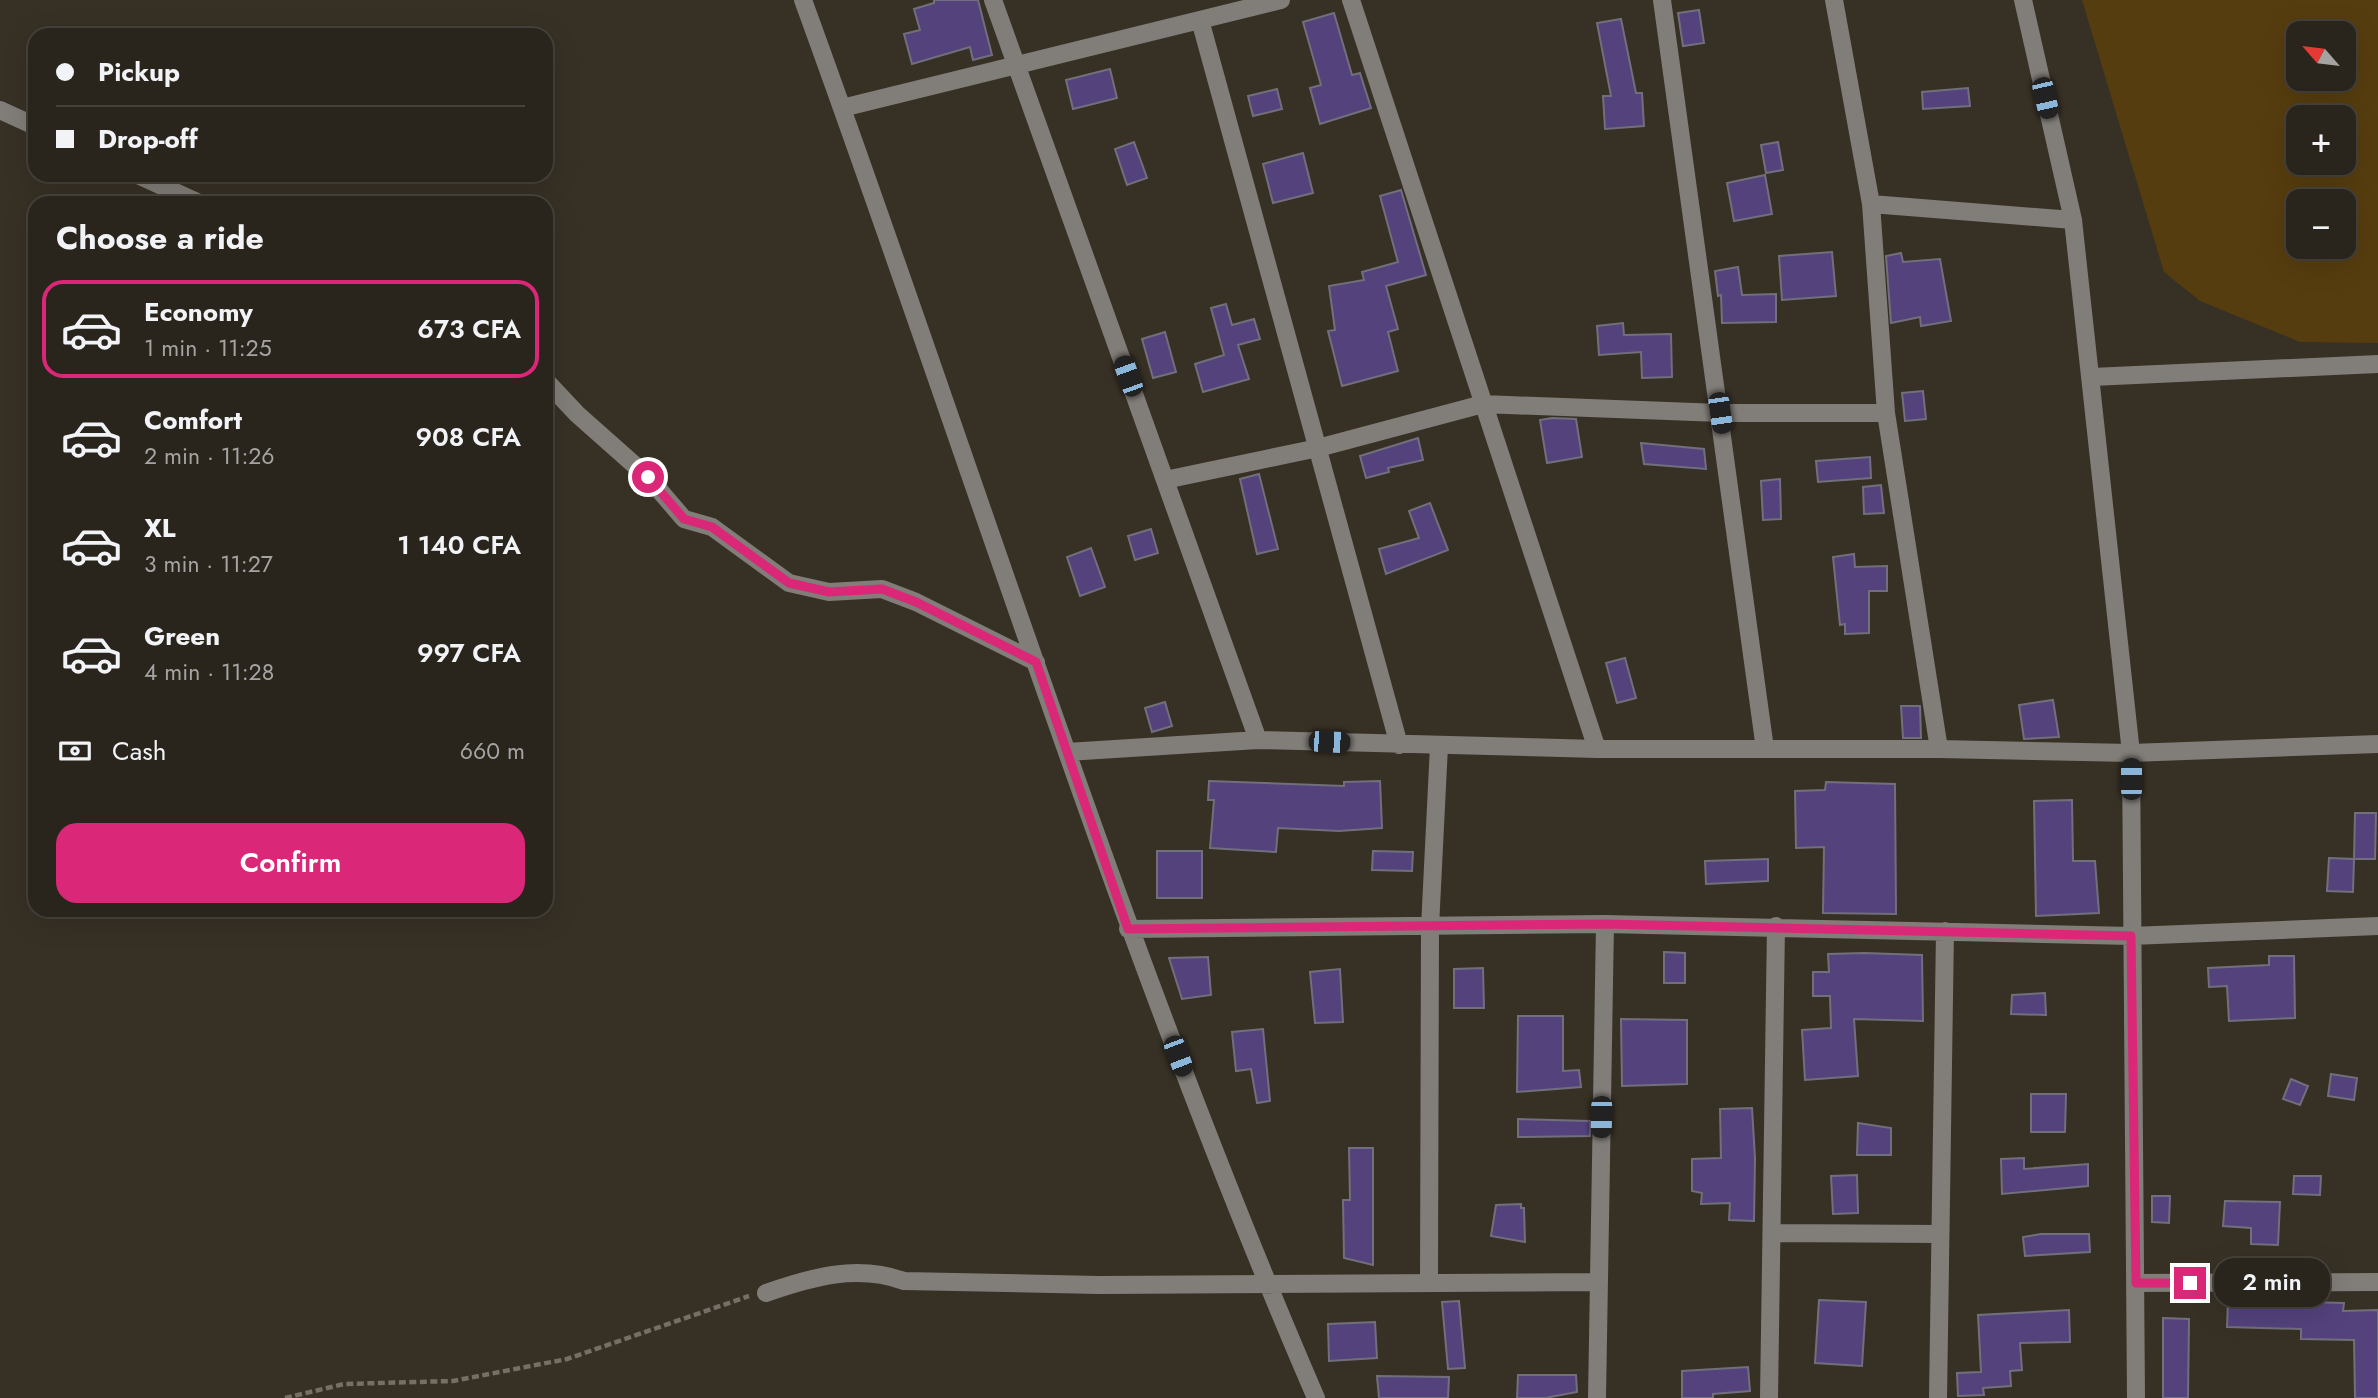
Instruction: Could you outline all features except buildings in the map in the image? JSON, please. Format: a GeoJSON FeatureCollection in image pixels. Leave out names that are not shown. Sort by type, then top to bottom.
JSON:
{"type":"FeatureCollection","features":[{"type":"Feature","properties":{"kind":"street"},"geometry":{"type":"LineString","coordinates":[[803,0],[1128,929],[1266,1283],[1316,1398]]}},
{"type":"Feature","properties":{"kind":"street"},"geometry":{"type":"LineString","coordinates":[[993,0],[1258,740]]}},
{"type":"Feature","properties":{"kind":"street"},"geometry":{"type":"LineString","coordinates":[[842,108],[1281,0]]}},
{"type":"Feature","properties":{"kind":"street"},"geometry":{"type":"LineString","coordinates":[[1350,0],[1597,749]]}},
{"type":"Feature","properties":{"kind":"street"},"geometry":{"type":"LineString","coordinates":[[1662,0],[1765,749]]}},
{"type":"Feature","properties":{"kind":"street"},"geometry":{"type":"LineString","coordinates":[[1834,0],[1871,204],[1886,413],[1939,749]]}},
{"type":"Feature","properties":{"kind":"street"},"geometry":{"type":"LineString","coordinates":[[2023,0],[2073,220],[2131,753],[2136,1398]]}},
{"type":"Feature","properties":{"kind":"street"},"geometry":{"type":"LineString","coordinates":[[1200,20],[1399,745]]}},
{"type":"Feature","properties":{"kind":"street"},"geometry":{"type":"LineString","coordinates":[[0,110],[28,124]]}},
{"type":"Feature","properties":{"kind":"street"},"geometry":{"type":"LineString","coordinates":[[153,182],[184,196]]}},
{"type":"Feature","properties":{"kind":"street"},"geometry":{"type":"LineString","coordinates":[[1871,204],[2073,220]]}},
{"type":"Feature","properties":{"kind":"street"},"geometry":{"type":"LineString","coordinates":[[2092,377],[2378,364]]}},
{"type":"Feature","properties":{"kind":"street"},"geometry":{"type":"LineString","coordinates":[[553,388],[577,414],[648,477],[684,519],[712,527],[789,583],[829,592],[882,589],[916,602],[1036,662]]}},
{"type":"Feature","properties":{"kind":"street"},"geometry":{"type":"LineString","coordinates":[[1165,480],[1318,448],[1483,404],[1720,413],[1886,413]]}},
{"type":"Feature","properties":{"kind":"street"},"geometry":{"type":"LineString","coordinates":[[1067,752],[1258,740],[1597,749],[1939,749],[2131,753],[2378,744]]}},
{"type":"Feature","properties":{"kind":"street"},"geometry":{"type":"LineString","coordinates":[[1429,1283],[1430,927],[1438,746]]}},
{"type":"Feature","properties":{"kind":"street"},"geometry":{"type":"LineString","coordinates":[[1128,929],[1605,924],[2131,936],[2378,926]]}},
{"type":"Feature","properties":{"kind":"street"},"geometry":{"type":"LineString","coordinates":[[1597,1398],[1605,924]]}},
{"type":"Feature","properties":{"kind":"street"},"geometry":{"type":"LineString","coordinates":[[1769,1398],[1776,926]]}},
{"type":"Feature","properties":{"kind":"street"},"geometry":{"type":"LineString","coordinates":[[1938,1398],[1945,931]]}},
{"type":"Feature","properties":{"kind":"street"},"geometry":{"type":"LineString","coordinates":[[1772,1233],[1940,1234]]}},
{"type":"Feature","properties":{"kind":"street"},"geometry":{"type":"LineString","coordinates":[[766,1293],[807,1279],[850,1272],[883,1273],[904,1281],[973,1283],[1599,1282]]}},
{"type":"Feature","properties":{"kind":"street"},"geometry":{"type":"LineString","coordinates":[[2136,1283],[2378,1282]]}},
{"type":"Feature","properties":{"kind":"path"},"geometry":{"type":"LineString","coordinates":[[285,1398],[344,1384],[453,1381],[566,1359],[744,1297],[766,1293]]}},
{"type":"Feature","properties":{"kind":"shaded area"},"geometry":{"type":"Polygon","coordinates":[[[2082,0],[2378,0],[2378,343],[2300,342],[2200,301],[2164,272],[2082,0]]]}},
{"type":"Feature","properties":{"kind":"route"},"geometry":{"type":"LineString","coordinates":[[648,477],[684,519],[712,527],[789,583],[829,592],[882,589],[916,602],[1036,662],[1128,929],[1605,924],[2131,936],[2136,1283],[2190,1283]]}}]}
